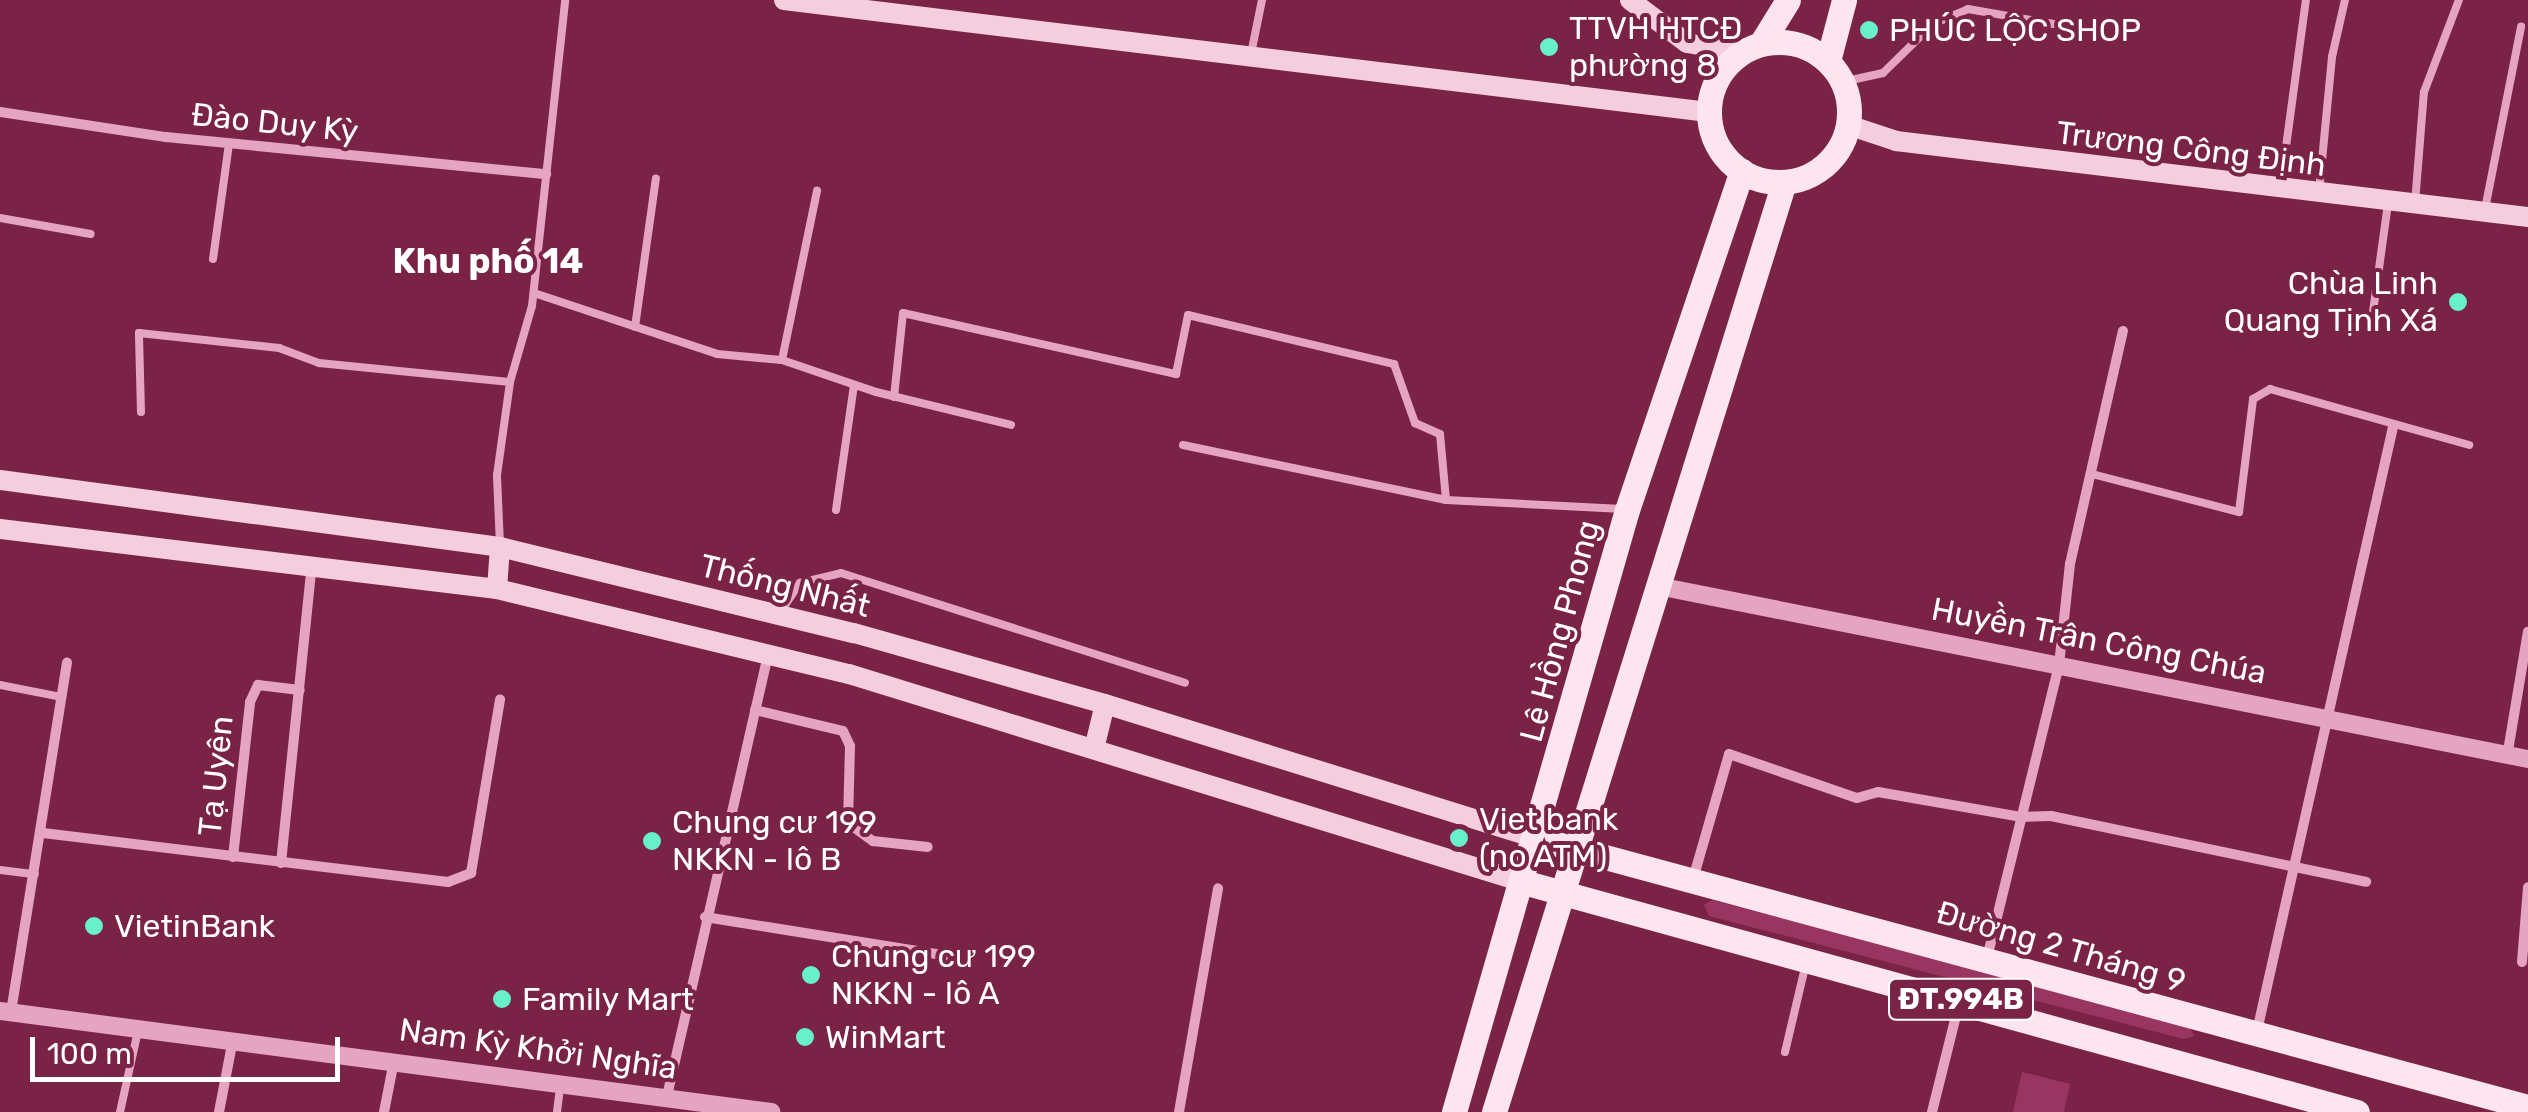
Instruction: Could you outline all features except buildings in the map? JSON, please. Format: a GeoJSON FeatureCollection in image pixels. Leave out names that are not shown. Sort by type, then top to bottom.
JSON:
{"type":"FeatureCollection","features":[{"type":"Feature","properties":{"kind":"main road"},"geometry":{"type":"LineString","coordinates":[[784,0],[1708,112]]}},
{"type":"Feature","properties":{"kind":"main road"},"geometry":{"type":"LineString","coordinates":[[1630,0],[1686,44],[1751,47],[1786,41],[1835,71]]}},
{"type":"Feature","properties":{"kind":"main road"},"geometry":{"type":"LineString","coordinates":[[1788,0],[1751,47],[1723,68],[1708,112],[1723,155],[1742,172],[1784,182],[1826,165],[1848,125],[1835,71],[1844,0]]}},
{"type":"Feature","properties":{"kind":"main road","name":"Trương Công Định"},"geometry":{"type":"LineString","coordinates":[[1848,125],[1896,141],[2414,208],[2528,217]]}},
{"type":"Feature","properties":{"kind":"main road","name":"Lê Hồng Phong"},"geometry":{"type":"LineString","coordinates":[[1454,1112],[1627,510],[1742,172]]}},
{"type":"Feature","properties":{"kind":"main road"},"geometry":{"type":"LineString","coordinates":[[1494,1112],[1784,182]]}},
{"type":"Feature","properties":{"kind":"main road","name":"Thống Nhất"},"geometry":{"type":"LineString","coordinates":[[0,480],[500,547],[780,615],[1105,704],[1535,838]]}},
{"type":"Feature","properties":{"kind":"main road"},"geometry":{"type":"LineString","coordinates":[[0,529],[312,563],[496,589],[768,654],[1563,892]]}},
{"type":"Feature","properties":{"kind":"main road"},"geometry":{"type":"LineString","coordinates":[[496,589],[500,547]]}},
{"type":"Feature","properties":{"kind":"main road"},"geometry":{"type":"LineString","coordinates":[[1094,749],[1105,704]]}},
{"type":"Feature","properties":{"kind":"main road","name":"Đường 2 Tháng 9"},"geometry":{"type":"LineString","coordinates":[[1535,838],[2528,1107]]}},
{"type":"Feature","properties":{"kind":"main road","name":"ĐT.994B"},"geometry":{"type":"LineString","coordinates":[[1563,892],[1961,999],[2356,1112]]}},
{"type":"Feature","properties":{"kind":"main road"},"geometry":{"type":"LineString","coordinates":[[2244,1082],[2256,1036]]}},
{"type":"Feature","properties":{"kind":"street","name":"Đào Duy Kỳ"},"geometry":{"type":"LineString","coordinates":[[0,112],[230,143],[546,174]]}},
{"type":"Feature","properties":{"kind":"street"},"geometry":{"type":"LineString","coordinates":[[1987,958],[2058,665],[2058,629],[2124,332]]}},
{"type":"Feature","properties":{"kind":"street"},"geometry":{"type":"LineString","coordinates":[[2256,1036],[2324,713],[2393,428]]}},
{"type":"Feature","properties":{"kind":"street"},"geometry":{"type":"LineString","coordinates":[[281,863],[312,563]]}},
{"type":"Feature","properties":{"kind":"street","name":"Huyền Trân Công Chúa"},"geometry":{"type":"LineString","coordinates":[[1658,586],[2324,713],[2508,751],[2528,759]]}},
{"type":"Feature","properties":{"kind":"street"},"geometry":{"type":"LineString","coordinates":[[2508,751],[2528,632]]}},
{"type":"Feature","properties":{"kind":"street"},"geometry":{"type":"LineString","coordinates":[[667,1096],[768,654]]}},
{"type":"Feature","properties":{"kind":"street"},"geometry":{"type":"LineString","coordinates":[[6,1012],[36,874],[68,662]]}},
{"type":"Feature","properties":{"kind":"street","name":"Tạ Uyên"},"geometry":{"type":"LineString","coordinates":[[233,857],[250,702],[258,685],[300,690]]}},
{"type":"Feature","properties":{"kind":"street"},"geometry":{"type":"LineString","coordinates":[[42,833],[448,882],[472,873],[500,699]]}},
{"type":"Feature","properties":{"kind":"street"},"geometry":{"type":"LineString","coordinates":[[755,710],[843,732],[850,746],[848,823],[873,841],[928,848]]}},
{"type":"Feature","properties":{"kind":"street"},"geometry":{"type":"LineString","coordinates":[[1692,881],[1729,754],[1857,798],[1878,792],[2021,818],[2051,816],[2293,870],[2366,882]]}},
{"type":"Feature","properties":{"kind":"street"},"geometry":{"type":"LineString","coordinates":[[2522,962],[2528,886]]}},
{"type":"Feature","properties":{"kind":"street"},"geometry":{"type":"LineString","coordinates":[[1179,1112],[1218,888]]}},
{"type":"Feature","properties":{"kind":"street"},"geometry":{"type":"LineString","coordinates":[[705,917],[966,959]]}},
{"type":"Feature","properties":{"kind":"street"},"geometry":{"type":"LineString","coordinates":[[1932,1112],[1961,999]]}},
{"type":"Feature","properties":{"kind":"street","name":"Nam Kỳ Khởi Nghĩa"},"geometry":{"type":"LineString","coordinates":[[6,1012],[771,1112]]}},
{"type":"Feature","properties":{"kind":"street"},"geometry":{"type":"LineString","coordinates":[[219,1112],[233,1039]]}},
{"type":"Feature","properties":{"kind":"street"},"geometry":{"type":"LineString","coordinates":[[384,1112],[394,1060]]}},
{"type":"Feature","properties":{"kind":"lane"},"geometry":{"type":"LineString","coordinates":[[500,547],[498,475],[510,382],[534,293],[565,0]]}},
{"type":"Feature","properties":{"kind":"lane"},"geometry":{"type":"LineString","coordinates":[[1250,58],[1262,0]]}},
{"type":"Feature","properties":{"kind":"lane"},"geometry":{"type":"LineString","coordinates":[[2281,191],[2306,0]]}},
{"type":"Feature","properties":{"kind":"lane"},"geometry":{"type":"LineString","coordinates":[[2319,196],[2332,57],[2345,0]]}},
{"type":"Feature","properties":{"kind":"lane"},"geometry":{"type":"LineString","coordinates":[[2414,208],[2424,92],[2459,0]]}},
{"type":"Feature","properties":{"kind":"lane"},"geometry":{"type":"LineString","coordinates":[[1835,71],[1883,74],[1933,24],[1968,9],[2054,24]]}},
{"type":"Feature","properties":{"kind":"lane"},"geometry":{"type":"LineString","coordinates":[[2485,212],[2520,28]]}},
{"type":"Feature","properties":{"kind":"lane"},"geometry":{"type":"LineString","coordinates":[[213,260],[230,143]]}},
{"type":"Feature","properties":{"kind":"lane"},"geometry":{"type":"LineString","coordinates":[[635,326],[656,178]]}},
{"type":"Feature","properties":{"kind":"lane"},"geometry":{"type":"LineString","coordinates":[[782,360],[816,191]]}},
{"type":"Feature","properties":{"kind":"lane"},"geometry":{"type":"LineString","coordinates":[[2370,326],[2388,204]]}},
{"type":"Feature","properties":{"kind":"lane"},"geometry":{"type":"LineString","coordinates":[[0,218],[92,234]]}},
{"type":"Feature","properties":{"kind":"lane"},"geometry":{"type":"LineString","coordinates":[[534,293],[717,354],[782,360],[894,397],[1010,426]]}},
{"type":"Feature","properties":{"kind":"lane"},"geometry":{"type":"LineString","coordinates":[[894,397],[903,313],[1176,374],[1188,316],[1394,364],[1415,422],[1440,434],[1446,500]]}},
{"type":"Feature","properties":{"kind":"lane"},"geometry":{"type":"LineString","coordinates":[[141,412],[140,333],[279,348],[319,363],[510,382]]}},
{"type":"Feature","properties":{"kind":"lane"},"geometry":{"type":"LineString","coordinates":[[836,510],[854,385]]}},
{"type":"Feature","properties":{"kind":"lane"},"geometry":{"type":"LineString","coordinates":[[2092,474],[2238,512],[2252,400],[2262,391],[2379,416],[2393,428],[2469,445]]}},
{"type":"Feature","properties":{"kind":"lane"},"geometry":{"type":"LineString","coordinates":[[1183,446],[1446,500],[1627,510]]}},
{"type":"Feature","properties":{"kind":"lane"},"geometry":{"type":"LineString","coordinates":[[780,615],[800,583],[841,573],[1185,683]]}},
{"type":"Feature","properties":{"kind":"lane"},"geometry":{"type":"LineString","coordinates":[[0,685],[61,697]]}},
{"type":"Feature","properties":{"kind":"lane"},"geometry":{"type":"LineString","coordinates":[[0,870],[36,874]]}},
{"type":"Feature","properties":{"kind":"lane"},"geometry":{"type":"LineString","coordinates":[[1786,1052],[1807,958]]}},
{"type":"Feature","properties":{"kind":"lane"},"geometry":{"type":"LineString","coordinates":[[120,1112],[138,1027]]}},
{"type":"Feature","properties":{"kind":"lane"},"geometry":{"type":"LineString","coordinates":[[557,1112],[561,1082]]}},
{"type":"Feature","properties":{"kind":"shaded area"},"geometry":{"type":"Polygon","coordinates":[[[1712,900],[2188,1024],[2194,1036],[2184,1039],[1709,916],[1704,905],[1712,900]]]}},
{"type":"Feature","properties":{"kind":"shaded area"},"geometry":{"type":"Polygon","coordinates":[[[2022,1072],[2070,1084],[2064,1112],[2013,1112],[2022,1072]]]}},
{"type":"Feature","properties":{"kind":"place","name":"PHÚC LỘC SHOP"},"geometry":{"type":"Point","coordinates":[1869,30]}},
{"type":"Feature","properties":{"kind":"place","name":"TTVH HTCĐ phường 8"},"geometry":{"type":"Point","coordinates":[1549,47]}},
{"type":"Feature","properties":{"kind":"place","name":"Chùa Linh Quang Tịnh Xá"},"geometry":{"type":"Point","coordinates":[2458,302]}},
{"type":"Feature","properties":{"kind":"place","name":"Viet bank (no ATM)"},"geometry":{"type":"Point","coordinates":[1459,838]}},
{"type":"Feature","properties":{"kind":"place","name":"Chung cư 199 NKKN - lô B"},"geometry":{"type":"Point","coordinates":[652,841]}},
{"type":"Feature","properties":{"kind":"place","name":"VietinBank"},"geometry":{"type":"Point","coordinates":[94,926]}},
{"type":"Feature","properties":{"kind":"place","name":"Chung cư 199 NKKN - lô A"},"geometry":{"type":"Point","coordinates":[811,975]}},
{"type":"Feature","properties":{"kind":"place","name":"Family Mart"},"geometry":{"type":"Point","coordinates":[502,999]}},
{"type":"Feature","properties":{"kind":"place","name":"WinMart"},"geometry":{"type":"Point","coordinates":[805,1037]}},
{"type":"Feature","properties":{"kind":"district","name":"Khu phố 14"},"geometry":{"type":"Point","coordinates":[488,261]}}]}
